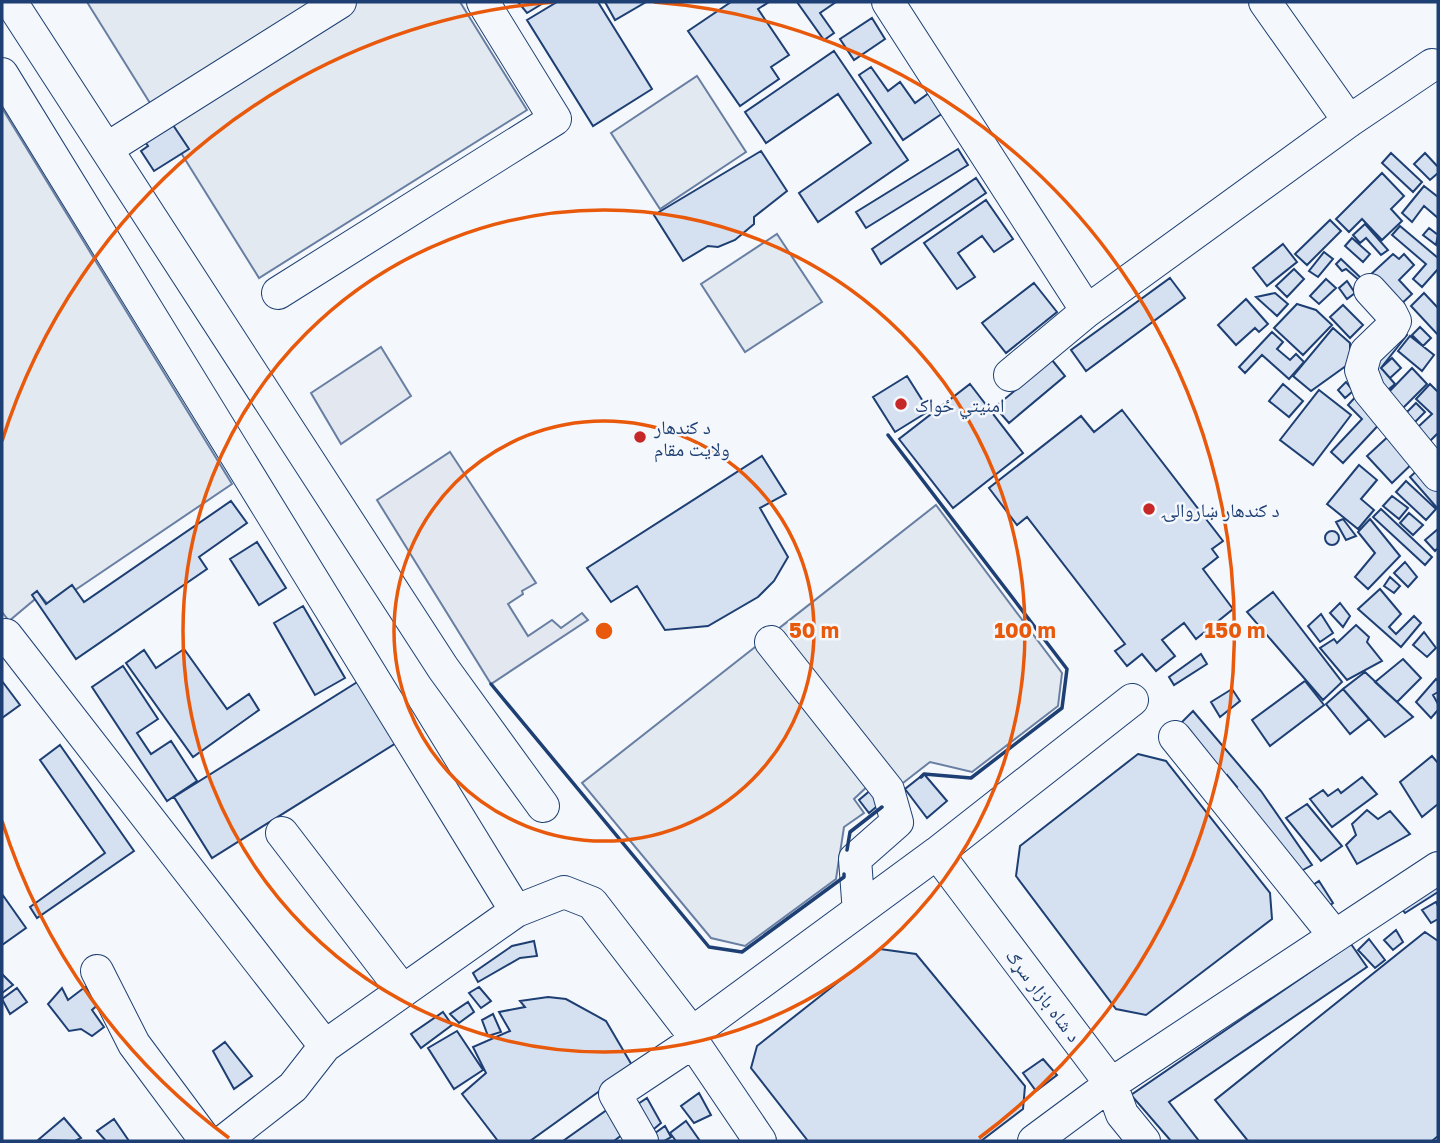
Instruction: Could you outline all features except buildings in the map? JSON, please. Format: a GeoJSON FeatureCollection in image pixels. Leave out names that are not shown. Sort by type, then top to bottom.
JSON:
{"type":"FeatureCollection","features":[{"type":"Feature","properties":{"kind":"street"},"geometry":{"type":"LineString","coordinates":[[11,2],[443,668],[543,806]]}},
{"type":"Feature","properties":{"kind":"street"},"geometry":{"type":"LineString","coordinates":[[108,148],[340,2]]}},
{"type":"Feature","properties":{"kind":"street"},"geometry":{"type":"LineString","coordinates":[[278,293],[555,119],[483,2]]}},
{"type":"Feature","properties":{"kind":"street"},"geometry":{"type":"LineString","coordinates":[[888,2],[1087,311]]}},
{"type":"Feature","properties":{"kind":"street"},"geometry":{"type":"LineString","coordinates":[[1265,2],[1349,121]]}},
{"type":"Feature","properties":{"kind":"street"},"geometry":{"type":"LineString","coordinates":[[1010,375],[1087,311],[1349,121],[1432,65]]}},
{"type":"Feature","properties":{"kind":"street"},"geometry":{"type":"LineString","coordinates":[[2,75],[516,911]]}},
{"type":"Feature","properties":{"kind":"street"},"geometry":{"type":"LineString","coordinates":[[1370,290],[1395,321],[1366,352],[1361,370],[1369,391],[1438,475]]}},
{"type":"Feature","properties":{"kind":"street"},"geometry":{"type":"LineString","coordinates":[[6,635],[325,1046]]}},
{"type":"Feature","properties":{"kind":"street"},"geometry":{"type":"LineString","coordinates":[[771,642],[888,790],[897,822],[855,859],[858,900]]}},
{"type":"Feature","properties":{"kind":"street"},"geometry":{"type":"LineString","coordinates":[[635,1139],[615,1094],[617,1091],[693,1038],[937,853],[1132,700]]}},
{"type":"Feature","properties":{"kind":"street"},"geometry":{"type":"LineString","coordinates":[[1175,737],[1335,936]]}},
{"type":"Feature","properties":{"kind":"street"},"geometry":{"type":"LineString","coordinates":[[282,833],[403,991]]}},
{"type":"Feature","properties":{"kind":"street","name":"د شاه بازار سړګ"},"geometry":{"type":"LineString","coordinates":[[937,853],[1111,1084],[1122,1114],[1144,1141]]}},
{"type":"Feature","properties":{"kind":"street"},"geometry":{"type":"LineString","coordinates":[[1034,1141],[1111,1084],[1438,868]]}},
{"type":"Feature","properties":{"kind":"street"},"geometry":{"type":"LineString","coordinates":[[224,1141],[292,1087],[325,1046],[516,911],[564,892],[592,903],[693,1038],[761,1141]]}},
{"type":"Feature","properties":{"kind":"street"},"geometry":{"type":"LineString","coordinates":[[97,971],[134,1044],[206,1141]]}},
{"type":"Feature","properties":{"kind":"shaded area"},"geometry":{"type":"Polygon","coordinates":[[[87,2],[460,2],[527,110],[259,278],[87,2]]]}},
{"type":"Feature","properties":{"kind":"shaded area"},"geometry":{"type":"Polygon","coordinates":[[[697,76],[746,152],[660,209],[611,133],[697,76]]]}},
{"type":"Feature","properties":{"kind":"shaded area"},"geometry":{"type":"Polygon","coordinates":[[[2,108],[232,484],[50,607],[40,595],[9,621],[2,612],[2,108]]]}},
{"type":"Feature","properties":{"kind":"shaded area"},"geometry":{"type":"Polygon","coordinates":[[[777,234],[822,302],[745,352],[701,284],[777,234]]]}},
{"type":"Feature","properties":{"kind":"shaded area"},"geometry":{"type":"Polygon","coordinates":[[[381,347],[411,396],[341,444],[311,393],[381,347]]]}},
{"type":"Feature","properties":{"kind":"shaded area"},"geometry":{"type":"Polygon","coordinates":[[[450,452],[536,583],[508,604],[528,636],[552,620],[561,628],[582,613],[588,620],[491,684],[377,500],[450,452]]]}},
{"type":"Feature","properties":{"kind":"shaded area"},"geometry":{"type":"Polygon","coordinates":[[[936,505],[1062,673],[1058,706],[972,772],[930,762],[885,797],[871,783],[854,799],[864,813],[844,827],[836,879],[745,946],[711,938],[582,783],[936,505]]]}},
{"type":"Feature","properties":{"kind":"wall"},"geometry":{"type":"LineString","coordinates":[[888,435],[1067,669],[1062,708],[971,778],[924,774],[921,777]]}},
{"type":"Feature","properties":{"kind":"wall"},"geometry":{"type":"LineString","coordinates":[[491,684],[709,947],[742,952],[844,877],[844,874]]}},
{"type":"Feature","properties":{"kind":"wall"},"geometry":{"type":"LineString","coordinates":[[847,850],[850,832],[882,807]]}},
{"type":"Feature","properties":{"kind":"place","name":"امنيتي ځواک"},"geometry":{"type":"Point","coordinates":[901,404]}},
{"type":"Feature","properties":{"kind":"place","name":"د کندهار ولايت مقام"},"geometry":{"type":"Point","coordinates":[640,437]}},
{"type":"Feature","properties":{"kind":"place","name":"د کندهار ښاروالۍ"},"geometry":{"type":"Point","coordinates":[1149,509]}}]}
